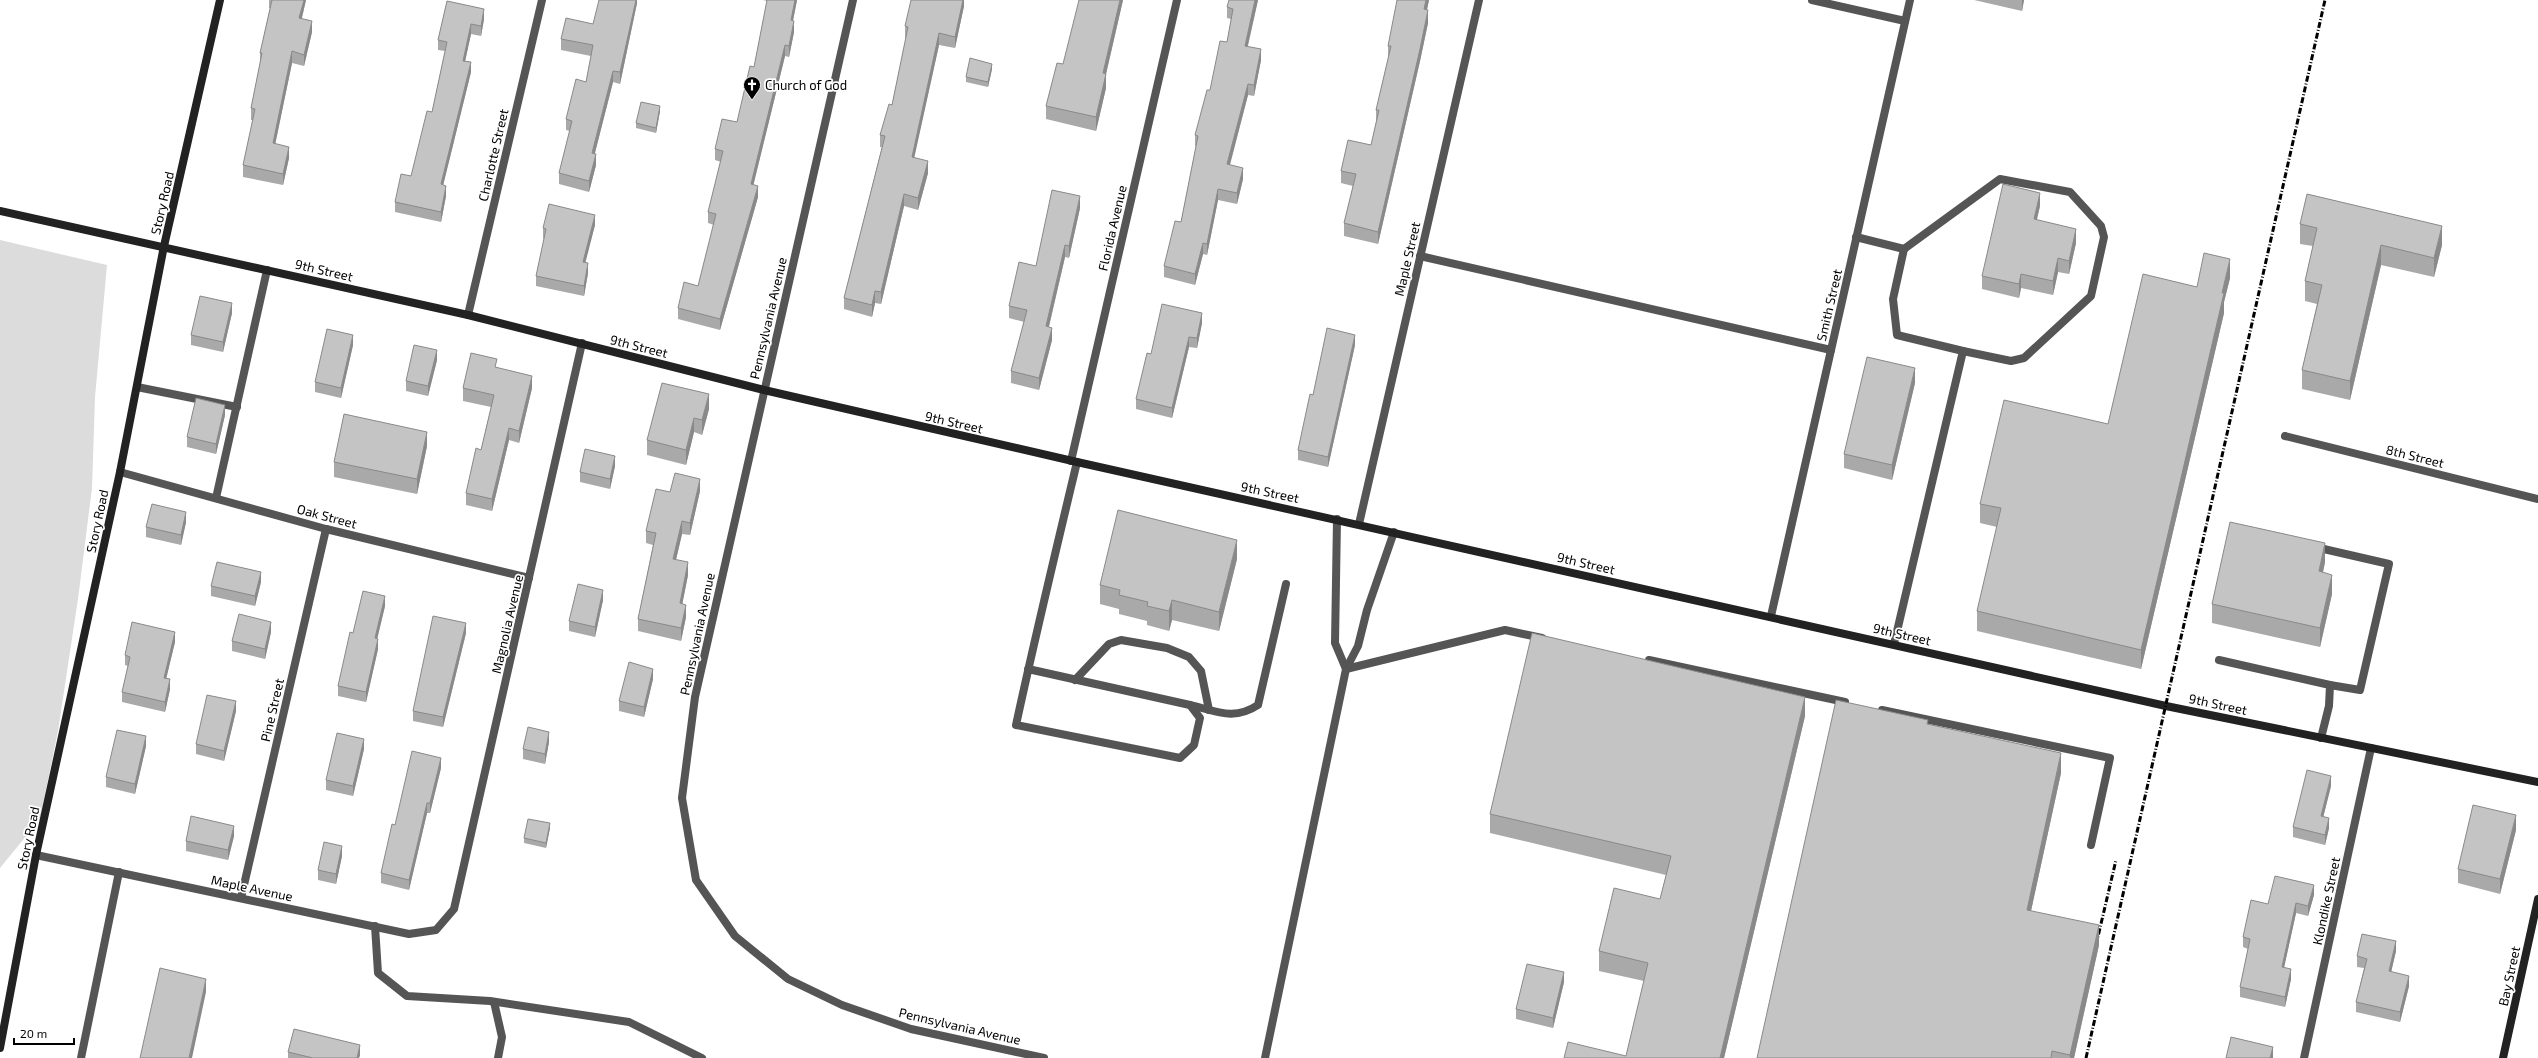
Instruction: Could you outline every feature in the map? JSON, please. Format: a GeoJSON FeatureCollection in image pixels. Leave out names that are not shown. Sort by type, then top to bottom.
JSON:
{"type":"FeatureCollection","features":[{"type":"Feature","properties":{"kind":"street","name":"Story Road"},"geometry":{"type":"LineString","coordinates":[[0,1048],[36,855],[120,472],[164,246],[220,0]]}},
{"type":"Feature","properties":{"kind":"street","name":"Charlotte Street"},"geometry":{"type":"LineString","coordinates":[[468,315],[542,0]]}},
{"type":"Feature","properties":{"kind":"street","name":"Pennsylvania Avenue"},"geometry":{"type":"LineString","coordinates":[[853,0],[694,697],[682,798],[696,880],[735,936],[788,979],[842,1005],[911,1029],[1044,1058]]}},
{"type":"Feature","properties":{"kind":"street","name":"Florida Avenue"},"geometry":{"type":"LineString","coordinates":[[1177,0],[1016,725],[1180,758],[1194,745],[1200,718],[1190,705]]}},
{"type":"Feature","properties":{"kind":"street","name":"Maple Street"},"geometry":{"type":"LineString","coordinates":[[1359,524],[1479,0]]}},
{"type":"Feature","properties":{"kind":"street"},"geometry":{"type":"LineString","coordinates":[[1812,0],[1905,21]]}},
{"type":"Feature","properties":{"kind":"street","name":"Smith Street"},"geometry":{"type":"LineString","coordinates":[[1771,616],[1910,0]]}},
{"type":"Feature","properties":{"kind":"street"},"geometry":{"type":"LineString","coordinates":[[2000,179],[2070,192],[2101,226],[2104,237],[2091,296],[2024,358],[2011,361],[1897,335],[1893,299],[1904,249],[2000,179]]}},
{"type":"Feature","properties":{"kind":"street","name":"9th Street"},"geometry":{"type":"LineString","coordinates":[[0,211],[164,246],[468,315],[764,390],[1074,462],[1771,616],[2161,705],[2538,782]]}},
{"type":"Feature","properties":{"kind":"street"},"geometry":{"type":"LineString","coordinates":[[1856,237],[1904,249]]}},
{"type":"Feature","properties":{"kind":"street"},"geometry":{"type":"LineString","coordinates":[[1420,256],[1831,350]]}},
{"type":"Feature","properties":{"kind":"street"},"geometry":{"type":"LineString","coordinates":[[216,498],[268,270]]}},
{"type":"Feature","properties":{"kind":"street","name":"Magnolia Avenue"},"geometry":{"type":"LineString","coordinates":[[454,909],[582,344]]}},
{"type":"Feature","properties":{"kind":"street"},"geometry":{"type":"LineString","coordinates":[[1894,644],[1963,351]]}},
{"type":"Feature","properties":{"kind":"street"},"geometry":{"type":"LineString","coordinates":[[137,387],[237,407]]}},
{"type":"Feature","properties":{"kind":"street","name":"8th Street"},"geometry":{"type":"LineString","coordinates":[[2286,436],[2538,499]]}},
{"type":"Feature","properties":{"kind":"street","name":"Oak Street"},"geometry":{"type":"LineString","coordinates":[[120,472],[326,529],[530,578]]}},
{"type":"Feature","properties":{"kind":"street"},"geometry":{"type":"LineString","coordinates":[[1337,519],[1335,643],[1346,669]]}},
{"type":"Feature","properties":{"kind":"street","name":"Pine Street"},"geometry":{"type":"LineString","coordinates":[[241,898],[326,529]]}},
{"type":"Feature","properties":{"kind":"street"},"geometry":{"type":"LineString","coordinates":[[1265,1058],[1346,669],[1358,646],[1367,610],[1394,532]]}},
{"type":"Feature","properties":{"kind":"street"},"geometry":{"type":"LineString","coordinates":[[2219,660],[2330,685],[2360,690],[2389,564],[2305,545]]}},
{"type":"Feature","properties":{"kind":"street"},"geometry":{"type":"LineString","coordinates":[[1028,670],[1234,716],[1248,712],[1258,705],[1286,584]]}},
{"type":"Feature","properties":{"kind":"street"},"geometry":{"type":"LineString","coordinates":[[1346,669],[1505,630],[1551,640]]}},
{"type":"Feature","properties":{"kind":"street"},"geometry":{"type":"LineString","coordinates":[[1075,680],[1109,644],[1121,640],[1167,648],[1189,657],[1201,671],[1209,710]]}},
{"type":"Feature","properties":{"kind":"street"},"geometry":{"type":"LineString","coordinates":[[1637,658],[1854,704]]}},
{"type":"Feature","properties":{"kind":"street"},"geometry":{"type":"LineString","coordinates":[[2321,738],[2329,706],[2330,685]]}},
{"type":"Feature","properties":{"kind":"street"},"geometry":{"type":"LineString","coordinates":[[1870,707],[2110,758],[2091,845]]}},
{"type":"Feature","properties":{"kind":"street","name":"Klondike Street"},"geometry":{"type":"LineString","coordinates":[[2304,1058],[2371,748]]}},
{"type":"Feature","properties":{"kind":"street","name":"Maple Avenue"},"geometry":{"type":"LineString","coordinates":[[36,855],[409,934],[436,930],[454,909]]}},
{"type":"Feature","properties":{"kind":"street"},"geometry":{"type":"LineString","coordinates":[[80,1058],[119,872]]}},
{"type":"Feature","properties":{"kind":"street","name":"Bay Street"},"geometry":{"type":"LineString","coordinates":[[2503,1058],[2538,900]]}},
{"type":"Feature","properties":{"kind":"street"},"geometry":{"type":"LineString","coordinates":[[375,926],[378,973],[407,996],[494,1002],[629,1022],[702,1058]]}},
{"type":"Feature","properties":{"kind":"street"},"geometry":{"type":"LineString","coordinates":[[494,1002],[502,1037],[498,1058]]}},
{"type":"Feature","properties":{"kind":"shaded area"},"geometry":{"type":"Polygon","coordinates":[[[0,240],[107,265],[95,397],[92,488],[78,599],[58,731],[40,819],[0,868],[0,240]]]}},
{"type":"Feature","properties":{"kind":"building"},"geometry":{"type":"Polygon","coordinates":[[[272,0],[304,0],[299,18],[312,21],[304,55],[292,51],[273,143],[289,147],[283,174],[243,165],[255,109],[251,108],[262,53],[260,53],[272,0]]]}},
{"type":"Feature","properties":{"kind":"building"},"geometry":{"type":"Polygon","coordinates":[[[599,0],[636,0],[620,72],[613,71],[592,153],[596,154],[589,181],[559,173],[572,121],[566,119],[576,79],[586,82],[593,45],[561,39],[566,18],[593,24],[599,0]]]}},
{"type":"Feature","properties":{"kind":"building"},"geometry":{"type":"Polygon","coordinates":[[[767,0],[795,0],[791,20],[794,21],[789,46],[785,45],[751,184],[758,186],[720,319],[678,308],[684,282],[698,286],[716,214],[708,212],[723,151],[715,149],[722,119],[737,122],[750,66],[754,67],[767,0]]]}},
{"type":"Feature","properties":{"kind":"building"},"geometry":{"type":"Polygon","coordinates":[[[911,0],[963,0],[955,37],[939,33],[912,157],[928,161],[918,198],[904,194],[881,292],[875,291],[872,305],[844,298],[885,136],[880,135],[889,104],[892,105],[908,27],[905,26],[911,0]]]}},
{"type":"Feature","properties":{"kind":"building"},"geometry":{"type":"Polygon","coordinates":[[[1079,0],[1120,0],[1103,73],[1106,74],[1096,117],[1046,106],[1057,63],[1063,64],[1079,0]]]}},
{"type":"Feature","properties":{"kind":"building"},"geometry":{"type":"Polygon","coordinates":[[[1229,0],[1255,0],[1245,46],[1261,49],[1254,85],[1248,84],[1227,164],[1243,168],[1237,193],[1218,189],[1207,244],[1203,243],[1195,274],[1164,266],[1175,221],[1181,222],[1198,136],[1195,135],[1207,90],[1210,90],[1220,41],[1227,42],[1233,9],[1227,7],[1229,0]]]}},
{"type":"Feature","properties":{"kind":"building"},"geometry":{"type":"Polygon","coordinates":[[[1397,0],[1426,0],[1424,9],[1428,10],[1378,232],[1344,223],[1356,174],[1341,171],[1348,140],[1371,145],[1379,110],[1376,110],[1391,46],[1388,46],[1397,0]]]}},
{"type":"Feature","properties":{"kind":"building"},"geometry":{"type":"Polygon","coordinates":[[[447,1],[484,9],[481,26],[471,24],[463,61],[471,62],[441,184],[446,186],[441,212],[395,202],[401,174],[411,176],[427,111],[432,112],[447,42],[438,40],[447,1]]]}},
{"type":"Feature","properties":{"kind":"building"},"geometry":{"type":"Polygon","coordinates":[[[970,58],[992,64],[988,82],[966,77],[970,58]]]}},
{"type":"Feature","properties":{"kind":"building"},"geometry":{"type":"Polygon","coordinates":[[[641,102],[660,106],[656,128],[636,123],[641,102]]]}},
{"type":"Feature","properties":{"kind":"building"},"geometry":{"type":"Polygon","coordinates":[[[2003,184],[2040,193],[2034,219],[2076,229],[2069,261],[2058,258],[2053,281],[2021,274],[2019,284],[1982,276],[2003,184]]]}},
{"type":"Feature","properties":{"kind":"building"},"geometry":{"type":"Polygon","coordinates":[[[1052,190],[1080,196],[1069,246],[1065,245],[1046,326],[1052,328],[1039,378],[1011,371],[1027,310],[1009,306],[1019,262],[1036,266],[1052,190]]]}},
{"type":"Feature","properties":{"kind":"building"},"geometry":{"type":"Polygon","coordinates":[[[2307,194],[2442,226],[2434,258],[2381,245],[2350,381],[2302,370],[2322,285],[2305,281],[2317,228],[2300,224],[2307,194]]]}},
{"type":"Feature","properties":{"kind":"building"},"geometry":{"type":"Polygon","coordinates":[[[549,204],[595,215],[583,262],[588,263],[584,286],[536,276],[546,229],[543,228],[549,204]]]}},
{"type":"Feature","properties":{"kind":"building"},"geometry":{"type":"Polygon","coordinates":[[[2204,253],[2230,259],[2222,293],[2224,293],[2141,650],[1977,611],[2001,508],[1980,504],[2004,400],[2108,424],[2143,274],[2197,287],[2204,253]]]}},
{"type":"Feature","properties":{"kind":"building"},"geometry":{"type":"Polygon","coordinates":[[[200,296],[232,303],[223,342],[191,335],[200,296]]]}},
{"type":"Feature","properties":{"kind":"building"},"geometry":{"type":"Polygon","coordinates":[[[1162,304],[1202,313],[1197,338],[1189,337],[1172,408],[1136,399],[1147,353],[1151,354],[1162,304]]]}},
{"type":"Feature","properties":{"kind":"building"},"geometry":{"type":"Polygon","coordinates":[[[1327,328],[1355,335],[1328,457],[1298,450],[1310,394],[1313,395],[1327,328]]]}},
{"type":"Feature","properties":{"kind":"building"},"geometry":{"type":"Polygon","coordinates":[[[327,329],[353,335],[341,388],[315,382],[327,329]]]}},
{"type":"Feature","properties":{"kind":"building"},"geometry":{"type":"Polygon","coordinates":[[[414,345],[437,350],[428,386],[406,381],[414,345]]]}},
{"type":"Feature","properties":{"kind":"building"},"geometry":{"type":"Polygon","coordinates":[[[471,353],[497,359],[495,367],[532,376],[519,431],[509,428],[492,499],[466,493],[476,448],[481,450],[494,395],[463,388],[471,353]]]}},
{"type":"Feature","properties":{"kind":"building"},"geometry":{"type":"Polygon","coordinates":[[[1867,357],[1915,368],[1892,465],[1844,454],[1867,357]]]}},
{"type":"Feature","properties":{"kind":"building"},"geometry":{"type":"Polygon","coordinates":[[[662,383],[709,394],[702,420],[694,418],[686,450],[647,440],[662,383]]]}},
{"type":"Feature","properties":{"kind":"building"},"geometry":{"type":"Polygon","coordinates":[[[196,398],[225,405],[216,444],[187,437],[196,398]]]}},
{"type":"Feature","properties":{"kind":"building"},"geometry":{"type":"Polygon","coordinates":[[[344,414],[427,432],[417,479],[334,462],[344,414]]]}},
{"type":"Feature","properties":{"kind":"building"},"geometry":{"type":"Polygon","coordinates":[[[585,449],[615,456],[610,479],[580,472],[585,449]]]}},
{"type":"Feature","properties":{"kind":"building"},"geometry":{"type":"Polygon","coordinates":[[[675,473],[700,479],[690,523],[682,521],[673,559],[688,562],[680,603],[686,605],[681,628],[638,619],[656,533],[646,531],[656,489],[670,492],[675,473]]]}},
{"type":"Feature","properties":{"kind":"building"},"geometry":{"type":"Polygon","coordinates":[[[152,504],[186,512],[181,535],[146,527],[152,504]]]}},
{"type":"Feature","properties":{"kind":"building"},"geometry":{"type":"Polygon","coordinates":[[[1118,510],[1237,540],[1219,612],[1172,600],[1169,611],[1147,606],[1148,602],[1119,595],[1120,590],[1100,585],[1118,510]]]}},
{"type":"Feature","properties":{"kind":"building"},"geometry":{"type":"Polygon","coordinates":[[[2230,522],[2325,543],[2319,571],[2332,575],[2320,628],[2212,604],[2230,522]]]}},
{"type":"Feature","properties":{"kind":"building"},"geometry":{"type":"Polygon","coordinates":[[[217,562],[261,572],[255,596],[211,586],[217,562]]]}},
{"type":"Feature","properties":{"kind":"building"},"geometry":{"type":"Polygon","coordinates":[[[578,584],[603,590],[595,627],[569,621],[578,584]]]}},
{"type":"Feature","properties":{"kind":"building"},"geometry":{"type":"Polygon","coordinates":[[[363,591],[385,596],[375,638],[378,639],[366,692],[338,686],[350,632],[353,633],[363,591]]]}},
{"type":"Feature","properties":{"kind":"building"},"geometry":{"type":"Polygon","coordinates":[[[239,614],[271,622],[265,649],[232,641],[239,614]]]}},
{"type":"Feature","properties":{"kind":"building"},"geometry":{"type":"Polygon","coordinates":[[[433,616],[466,623],[443,717],[413,711],[433,616]]]}},
{"type":"Feature","properties":{"kind":"building"},"geometry":{"type":"Polygon","coordinates":[[[132,622],[175,632],[164,678],[170,679],[165,702],[122,692],[130,657],[125,655],[132,622]]]}},
{"type":"Feature","properties":{"kind":"building"},"geometry":{"type":"Polygon","coordinates":[[[1532,633],[1805,697],[1720,1058],[1564,1058],[1568,1042],[1626,1056],[1648,963],[1599,951],[1614,888],[1660,899],[1671,856],[1490,814],[1532,633]]]}},
{"type":"Feature","properties":{"kind":"building"},"geometry":{"type":"Polygon","coordinates":[[[629,662],[653,669],[644,707],[619,701],[629,662]]]}},
{"type":"Feature","properties":{"kind":"building"},"geometry":{"type":"Polygon","coordinates":[[[207,695],[236,701],[224,751],[196,744],[207,695]]]}},
{"type":"Feature","properties":{"kind":"building"},"geometry":{"type":"Polygon","coordinates":[[[1836,700],[1928,720],[1927,724],[2061,753],[2027,910],[2099,925],[2070,1055],[2052,1051],[2051,1058],[1757,1058],[1836,700]]]}},
{"type":"Feature","properties":{"kind":"building"},"geometry":{"type":"Polygon","coordinates":[[[528,727],[549,732],[545,754],[523,749],[528,727]]]}},
{"type":"Feature","properties":{"kind":"building"},"geometry":{"type":"Polygon","coordinates":[[[117,730],[146,736],[135,784],[106,777],[117,730]]]}},
{"type":"Feature","properties":{"kind":"building"},"geometry":{"type":"Polygon","coordinates":[[[337,733],[364,739],[353,786],[326,780],[337,733]]]}},
{"type":"Feature","properties":{"kind":"building"},"geometry":{"type":"Polygon","coordinates":[[[412,751],[441,758],[430,803],[427,803],[409,880],[381,873],[392,824],[395,825],[412,751]]]}},
{"type":"Feature","properties":{"kind":"building"},"geometry":{"type":"Polygon","coordinates":[[[2307,770],[2331,776],[2321,816],[2329,818],[2325,835],[2293,827],[2307,770]]]}},
{"type":"Feature","properties":{"kind":"building"},"geometry":{"type":"Polygon","coordinates":[[[2473,805],[2516,815],[2500,879],[2458,869],[2473,805]]]}},
{"type":"Feature","properties":{"kind":"building"},"geometry":{"type":"Polygon","coordinates":[[[191,816],[234,826],[228,850],[186,841],[191,816]]]}},
{"type":"Feature","properties":{"kind":"building"},"geometry":{"type":"Polygon","coordinates":[[[528,819],[550,823],[546,843],[524,838],[528,819]]]}},
{"type":"Feature","properties":{"kind":"building"},"geometry":{"type":"Polygon","coordinates":[[[324,842],[342,846],[336,874],[318,870],[324,842]]]}},
{"type":"Feature","properties":{"kind":"building"},"geometry":{"type":"Polygon","coordinates":[[[2275,876],[2314,885],[2308,906],[2296,903],[2282,967],[2291,969],[2285,997],[2240,987],[2250,939],[2243,937],[2251,900],[2268,904],[2275,876]]]}},
{"type":"Feature","properties":{"kind":"building"},"geometry":{"type":"Polygon","coordinates":[[[2362,934],[2396,941],[2389,971],[2409,976],[2400,1012],[2356,1002],[2367,959],[2357,956],[2362,934]]]}},
{"type":"Feature","properties":{"kind":"building"},"geometry":{"type":"Polygon","coordinates":[[[1527,964],[1564,972],[1553,1018],[1516,1009],[1527,964]]]}},
{"type":"Feature","properties":{"kind":"building"},"geometry":{"type":"Polygon","coordinates":[[[160,968],[206,979],[189,1058],[140,1058],[160,968]]]}},
{"type":"Feature","properties":{"kind":"building"},"geometry":{"type":"Polygon","coordinates":[[[294,1029],[360,1045],[357,1058],[313,1058],[288,1052],[294,1029]]]}},
{"type":"Feature","properties":{"kind":"building"},"geometry":{"type":"Polygon","coordinates":[[[2231,1037],[2273,1047],[2270,1058],[2226,1058],[2231,1037]]]}},
{"type":"Feature","properties":{"kind":"railway"},"geometry":{"type":"LineString","coordinates":[[2086,1058],[2325,0]]}},
{"type":"Feature","properties":{"kind":"railway"},"geometry":{"type":"LineString","coordinates":[[2096,945],[2116,860]]}},
{"type":"Feature","properties":{"kind":"place","name":"Church of God"},"geometry":{"type":"Point","coordinates":[752,100]}}]}
